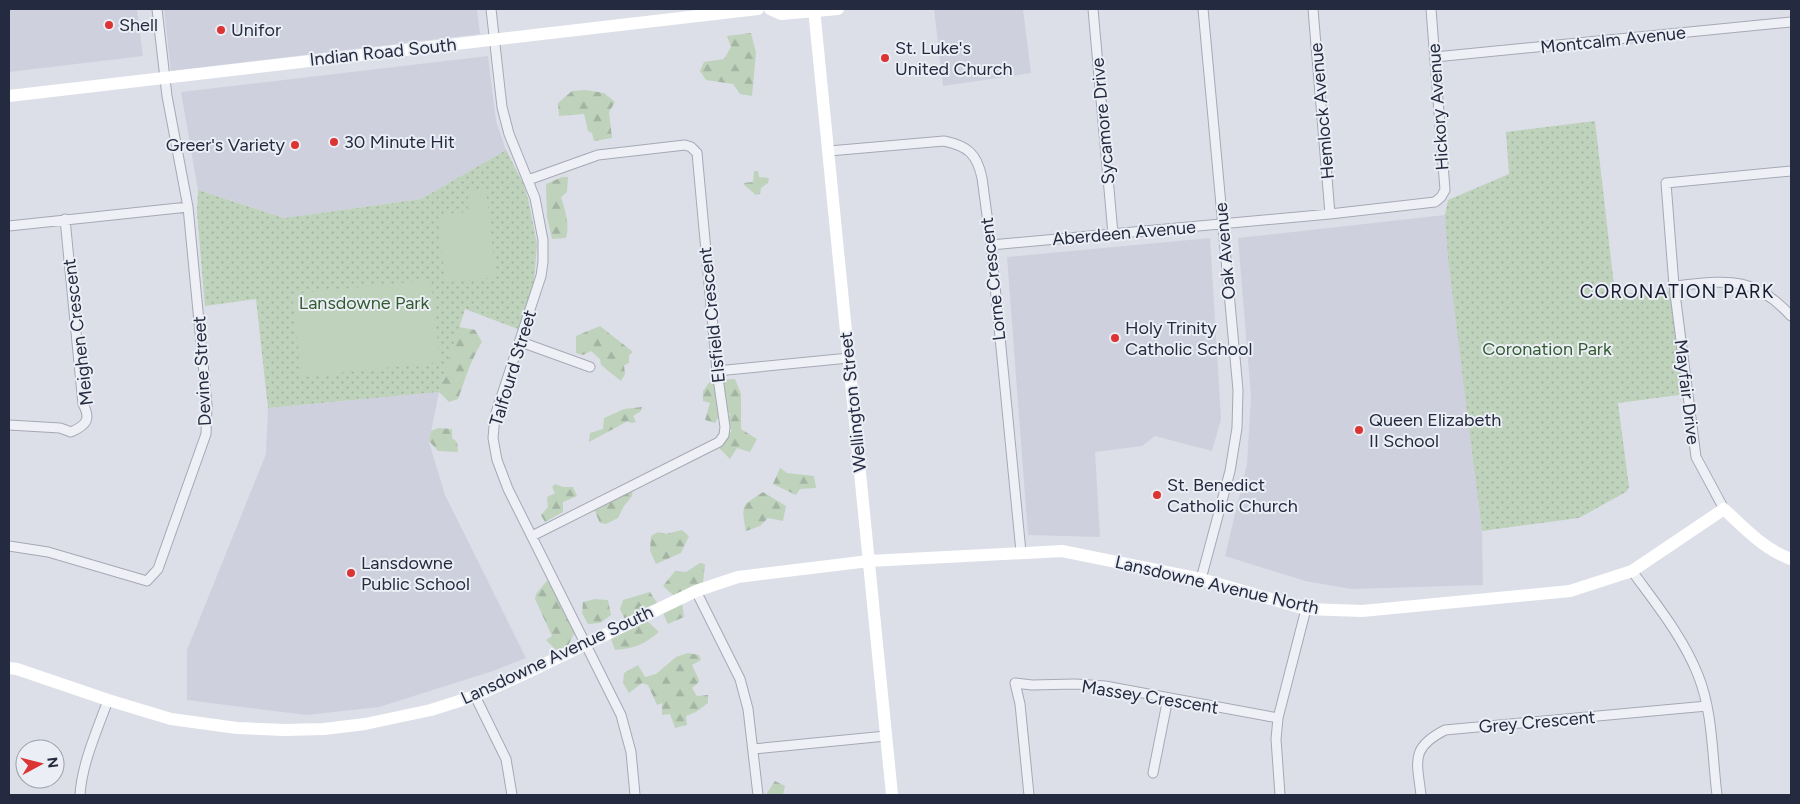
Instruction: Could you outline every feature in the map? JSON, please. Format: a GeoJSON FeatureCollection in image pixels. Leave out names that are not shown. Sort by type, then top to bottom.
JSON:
{"type":"FeatureCollection","features":[{"type":"Feature","properties":{"kind":"street","name":"Devine Street"},"geometry":{"type":"LineString","coordinates":[[9,546],[48,552],[147,581],[158,569],[206,434],[207,405],[188,206],[167,96],[157,9]]}},
{"type":"Feature","properties":{"kind":"street","name":"Talfourd Street"},"geometry":{"type":"LineString","coordinates":[[491,9],[502,107],[509,134],[535,198],[542,240],[543,262],[542,276],[495,416],[493,438],[497,460],[508,489],[621,715],[631,752],[636,795]]}},
{"type":"Feature","properties":{"kind":"street","name":"Indian Road South"},"geometry":{"type":"LineString","coordinates":[[9,96],[758,9]]}},
{"type":"Feature","properties":{"kind":"street"},"geometry":{"type":"LineString","coordinates":[[770,9],[781,14],[838,9]]}},
{"type":"Feature","properties":{"kind":"street","name":"Sycamore Drive"},"geometry":{"type":"LineString","coordinates":[[1093,9],[1113,234]]}},
{"type":"Feature","properties":{"kind":"street","name":"Oak Avenue"},"geometry":{"type":"LineString","coordinates":[[1201,579],[1230,471],[1237,428],[1238,390],[1203,9]]}},
{"type":"Feature","properties":{"kind":"street","name":"Hemlock Avenue"},"geometry":{"type":"LineString","coordinates":[[1314,9],[1330,214]]}},
{"type":"Feature","properties":{"kind":"street","name":"Hickory Avenue"},"geometry":{"type":"LineString","coordinates":[[1430,9],[1445,190],[1436,202]]}},
{"type":"Feature","properties":{"kind":"street","name":"Wellington Street"},"geometry":{"type":"LineString","coordinates":[[814,10],[892,795]]}},
{"type":"Feature","properties":{"kind":"street","name":"Montcalm Avenue"},"geometry":{"type":"LineString","coordinates":[[1435,57],[1791,22]]}},
{"type":"Feature","properties":{"kind":"street","name":"Lorne Crescent"},"geometry":{"type":"LineString","coordinates":[[829,151],[944,142],[960,144],[970,151],[980,168],[991,246],[1021,552]]}},
{"type":"Feature","properties":{"kind":"street","name":"Elsfield Crescent"},"geometry":{"type":"LineString","coordinates":[[528,180],[598,155],[685,145],[691,147],[697,153],[724,427],[724,435],[719,442],[532,536]]}},
{"type":"Feature","properties":{"kind":"street","name":"Mayfair Drive"},"geometry":{"type":"LineString","coordinates":[[1791,171],[1666,183],[1674,286],[1696,457],[1724,509],[1752,535],[1791,559]]}},
{"type":"Feature","properties":{"kind":"street","name":"Aberdeen Avenue"},"geometry":{"type":"LineString","coordinates":[[991,246],[1330,214],[1436,202]]}},
{"type":"Feature","properties":{"kind":"street"},"geometry":{"type":"LineString","coordinates":[[9,226],[188,206]]}},
{"type":"Feature","properties":{"kind":"street","name":"Meighen Crescent"},"geometry":{"type":"LineString","coordinates":[[9,425],[60,428],[71,432],[80,428],[86,422],[88,413],[83,404],[65,219]]}},
{"type":"Feature","properties":{"kind":"street"},"geometry":{"type":"LineString","coordinates":[[1674,286],[1718,282],[1746,284],[1757,288],[1772,298],[1791,316]]}},
{"type":"Feature","properties":{"kind":"street"},"geometry":{"type":"LineString","coordinates":[[521,342],[590,366]]}},
{"type":"Feature","properties":{"kind":"street"},"geometry":{"type":"LineString","coordinates":[[717,371],[849,358]]}},
{"type":"Feature","properties":{"kind":"street","name":"Lansdowne Avenue North"},"geometry":{"type":"LineString","coordinates":[[869,561],[1062,551],[1201,579],[1306,609],[1362,611],[1570,591],[1632,571],[1724,509]]}},
{"type":"Feature","properties":{"kind":"street","name":"Lansdowne Avenue South"},"geometry":{"type":"LineString","coordinates":[[9,668],[171,719],[237,728],[286,730],[324,729],[365,724],[431,710],[475,696],[522,676],[696,591],[738,577],[869,561]]}},
{"type":"Feature","properties":{"kind":"street"},"geometry":{"type":"LineString","coordinates":[[1632,571],[1680,639],[1698,675],[1707,706],[1717,795]]}},
{"type":"Feature","properties":{"kind":"street"},"geometry":{"type":"LineString","coordinates":[[696,591],[740,679],[748,709],[758,795]]}},
{"type":"Feature","properties":{"kind":"street"},"geometry":{"type":"LineString","coordinates":[[1280,795],[1276,739],[1278,718],[1306,609]]}},
{"type":"Feature","properties":{"kind":"street","name":"Massey Crescent"},"geometry":{"type":"LineString","coordinates":[[1029,795],[1020,704],[1015,683],[1105,686],[1278,718]]}},
{"type":"Feature","properties":{"kind":"street"},"geometry":{"type":"LineString","coordinates":[[475,696],[506,759],[512,795]]}},
{"type":"Feature","properties":{"kind":"street"},"geometry":{"type":"LineString","coordinates":[[1153,772],[1168,698]]}},
{"type":"Feature","properties":{"kind":"street"},"geometry":{"type":"LineString","coordinates":[[80,795],[86,763],[108,700]]}},
{"type":"Feature","properties":{"kind":"street","name":"Grey Crescent"},"geometry":{"type":"LineString","coordinates":[[1421,795],[1418,765],[1419,753],[1424,744],[1445,730],[1707,706]]}},
{"type":"Feature","properties":{"kind":"street"},"geometry":{"type":"LineString","coordinates":[[753,749],[886,736]]}},
{"type":"Feature","properties":{"kind":"shaded area"},"geometry":{"type":"Polygon","coordinates":[[[9,9],[137,9],[143,56],[9,72],[9,9]]]}},
{"type":"Feature","properties":{"kind":"shaded area"},"geometry":{"type":"Polygon","coordinates":[[[164,9],[477,9],[480,34],[171,71],[164,9]]]}},
{"type":"Feature","properties":{"kind":"shaded area"},"geometry":{"type":"Polygon","coordinates":[[[934,9],[1023,9],[1031,73],[943,86],[934,9]]]}},
{"type":"Feature","properties":{"kind":"shaded area"},"geometry":{"type":"Polygon","coordinates":[[[488,56],[496,121],[506,150],[421,199],[284,218],[198,190],[181,92],[488,56]]]}},
{"type":"Feature","properties":{"kind":"shaded area","name":"Queen Elizabeth II School"},"geometry":{"type":"Polygon","coordinates":[[[1445,215],[1482,531],[1483,585],[1351,589],[1305,581],[1225,556],[1247,464],[1251,397],[1238,238],[1445,215]]]}},
{"type":"Feature","properties":{"kind":"shaded area","name":"Holy Trinity Catholic School"},"geometry":{"type":"Polygon","coordinates":[[[1210,238],[1221,419],[1212,451],[1155,436],[1142,446],[1095,452],[1100,537],[1028,535],[1007,257],[1210,238]]]}},
{"type":"Feature","properties":{"kind":"shaded area","name":"Lansdowne Public School"},"geometry":{"type":"Polygon","coordinates":[[[439,392],[429,442],[445,495],[526,658],[493,671],[379,707],[307,715],[187,700],[187,650],[266,454],[268,408],[439,392]]]}},
{"type":"Feature","properties":{"kind":"green space"},"geometry":{"type":"Polygon","coordinates":[[[751,33],[756,53],[752,96],[740,94],[733,84],[706,80],[700,71],[704,62],[724,59],[731,47],[727,36],[751,33]]]}},
{"type":"Feature","properties":{"kind":"green space"},"geometry":{"type":"Polygon","coordinates":[[[585,90],[604,93],[615,102],[609,112],[612,138],[594,141],[592,133],[588,131],[584,114],[559,116],[558,103],[572,91],[585,90]]]}},
{"type":"Feature","properties":{"kind":"green space","name":"Coronation Park"},"geometry":{"type":"Polygon","coordinates":[[[1595,121],[1615,294],[1677,291],[1687,394],[1618,403],[1629,487],[1626,492],[1579,518],[1482,531],[1448,258],[1445,215],[1448,200],[1509,174],[1506,132],[1595,121]]]}},
{"type":"Feature","properties":{"kind":"green space","name":"Lansdowne Park"},"geometry":{"type":"Polygon","coordinates":[[[506,150],[524,185],[537,244],[534,282],[518,329],[465,309],[439,392],[268,408],[256,299],[205,306],[197,213],[198,190],[284,218],[421,199],[506,150]]]}},
{"type":"Feature","properties":{"kind":"green space"},"geometry":{"type":"Polygon","coordinates":[[[754,171],[758,171],[759,177],[769,178],[768,183],[761,188],[760,194],[756,195],[744,185],[744,183],[753,182],[754,171]]]}},
{"type":"Feature","properties":{"kind":"green space"},"geometry":{"type":"Polygon","coordinates":[[[562,177],[568,177],[567,192],[561,197],[566,217],[567,233],[566,238],[552,239],[547,217],[546,184],[562,177]]]}},
{"type":"Feature","properties":{"kind":"green space"},"geometry":{"type":"Polygon","coordinates":[[[486,189],[496,277],[445,283],[438,215],[468,212],[468,190],[486,189]]]}},
{"type":"Feature","properties":{"kind":"green space"},"geometry":{"type":"Polygon","coordinates":[[[431,280],[440,362],[302,377],[292,294],[431,280]]]}},
{"type":"Feature","properties":{"kind":"green space"},"geometry":{"type":"Polygon","coordinates":[[[600,326],[633,352],[629,355],[629,363],[624,365],[625,374],[621,381],[601,365],[600,359],[591,351],[583,355],[576,353],[576,336],[600,326]]]}},
{"type":"Feature","properties":{"kind":"green space"},"geometry":{"type":"Polygon","coordinates":[[[459,327],[475,330],[482,342],[471,362],[458,399],[449,402],[439,392],[459,327]]]}},
{"type":"Feature","properties":{"kind":"green space"},"geometry":{"type":"Polygon","coordinates":[[[735,379],[741,394],[741,429],[757,439],[750,452],[737,448],[730,459],[717,446],[724,441],[732,430],[727,426],[730,414],[723,409],[715,423],[705,420],[710,403],[703,401],[703,391],[711,380],[735,379]]]}},
{"type":"Feature","properties":{"kind":"green space"},"geometry":{"type":"Polygon","coordinates":[[[642,407],[641,411],[633,416],[636,422],[631,423],[628,421],[589,442],[590,433],[603,429],[604,418],[624,409],[642,407]]]}},
{"type":"Feature","properties":{"kind":"green space"},"geometry":{"type":"Polygon","coordinates":[[[438,428],[452,429],[452,438],[457,442],[458,452],[438,451],[429,441],[431,431],[438,428]]]}},
{"type":"Feature","properties":{"kind":"green space"},"geometry":{"type":"Polygon","coordinates":[[[780,468],[787,473],[814,476],[816,488],[800,489],[796,495],[773,484],[780,468]]]}},
{"type":"Feature","properties":{"kind":"green space"},"geometry":{"type":"Polygon","coordinates":[[[555,484],[563,487],[573,487],[577,496],[563,502],[563,512],[545,522],[541,515],[548,507],[547,497],[555,493],[552,487],[555,484]]]}},
{"type":"Feature","properties":{"kind":"green space"},"geometry":{"type":"Polygon","coordinates":[[[633,488],[632,496],[618,518],[606,524],[600,523],[593,507],[633,488]]]}},
{"type":"Feature","properties":{"kind":"green space"},"geometry":{"type":"Polygon","coordinates":[[[763,492],[786,506],[783,521],[768,518],[760,526],[746,531],[743,516],[744,507],[750,500],[763,492]]]}},
{"type":"Feature","properties":{"kind":"green space"},"geometry":{"type":"Polygon","coordinates":[[[682,530],[689,536],[681,553],[656,564],[650,551],[651,536],[658,532],[666,534],[682,530]]]}},
{"type":"Feature","properties":{"kind":"green space"},"geometry":{"type":"Polygon","coordinates":[[[700,563],[705,564],[703,583],[681,596],[684,617],[668,624],[662,611],[674,596],[663,586],[675,571],[686,572],[700,563]]]}},
{"type":"Feature","properties":{"kind":"green space"},"geometry":{"type":"Polygon","coordinates":[[[551,576],[577,627],[568,646],[556,650],[546,640],[552,636],[535,599],[536,594],[551,576]]]}},
{"type":"Feature","properties":{"kind":"green space"},"geometry":{"type":"Polygon","coordinates":[[[650,592],[657,603],[640,610],[646,620],[659,632],[639,645],[615,650],[611,639],[629,628],[620,609],[623,600],[650,592]]]}},
{"type":"Feature","properties":{"kind":"green space"},"geometry":{"type":"Polygon","coordinates":[[[595,599],[608,600],[611,615],[600,623],[588,624],[582,613],[583,602],[595,599]]]}},
{"type":"Feature","properties":{"kind":"green space"},"geometry":{"type":"Polygon","coordinates":[[[688,653],[699,655],[701,660],[692,665],[699,682],[692,688],[697,696],[708,695],[708,703],[696,712],[686,716],[687,725],[675,728],[670,714],[662,715],[662,703],[657,705],[648,685],[642,683],[629,693],[623,683],[624,673],[638,665],[645,677],[656,674],[676,657],[688,653]]]}},
{"type":"Feature","properties":{"kind":"green space"},"geometry":{"type":"Polygon","coordinates":[[[775,781],[785,786],[783,795],[767,795],[767,793],[775,781]]]}},
{"type":"Feature","properties":{"kind":"place","name":"Shell"},"geometry":{"type":"Point","coordinates":[109,25]}},
{"type":"Feature","properties":{"kind":"place","name":"Unifor"},"geometry":{"type":"Point","coordinates":[221,30]}},
{"type":"Feature","properties":{"kind":"place","name":"St. Luke's United Church"},"geometry":{"type":"Point","coordinates":[885,58]}},
{"type":"Feature","properties":{"kind":"place","name":"30 Minute Hit"},"geometry":{"type":"Point","coordinates":[334,142]}},
{"type":"Feature","properties":{"kind":"place","name":"Greer's Variety"},"geometry":{"type":"Point","coordinates":[295,145]}},
{"type":"Feature","properties":{"kind":"place","name":"Holy Trinity Catholic School"},"geometry":{"type":"Point","coordinates":[1115,338]}},
{"type":"Feature","properties":{"kind":"place","name":"Queen Elizabeth II School"},"geometry":{"type":"Point","coordinates":[1359,430]}},
{"type":"Feature","properties":{"kind":"place","name":"St. Benedict Catholic Church"},"geometry":{"type":"Point","coordinates":[1157,495]}},
{"type":"Feature","properties":{"kind":"place","name":"Lansdowne Public School"},"geometry":{"type":"Point","coordinates":[351,573]}},
{"type":"Feature","properties":{"kind":"district","name":"CORONATION PARK"},"geometry":{"type":"Point","coordinates":[1677,291]}}]}
